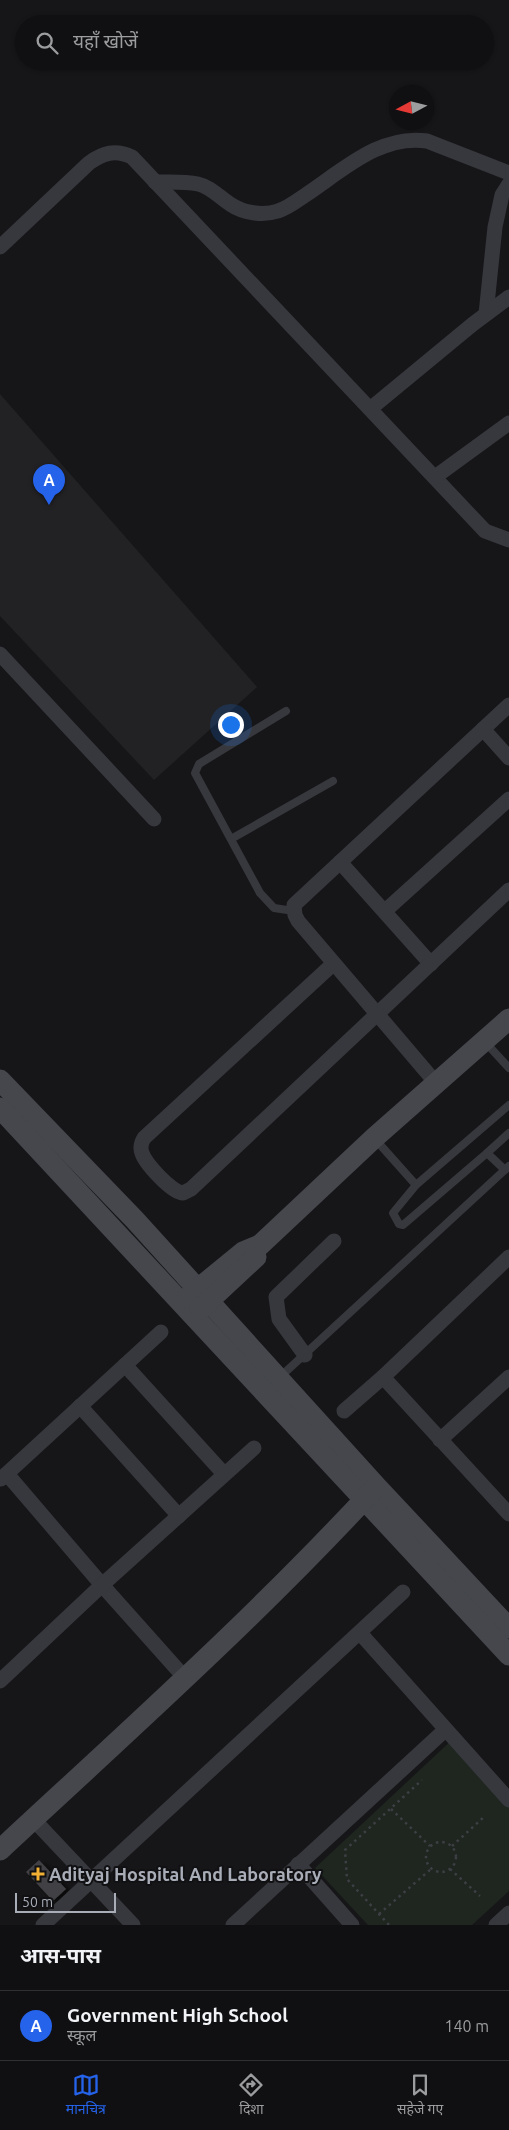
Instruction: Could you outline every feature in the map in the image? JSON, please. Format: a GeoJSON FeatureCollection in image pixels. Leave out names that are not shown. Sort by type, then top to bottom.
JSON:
{"type":"FeatureCollection","features":[{"type":"Feature","properties":{"kind":"main road"},"geometry":{"type":"LineString","coordinates":[[187,1309],[204,1295],[243,1252],[260,1245],[374,1138],[509,1019]]}},
{"type":"Feature","properties":{"kind":"main road"},"geometry":{"type":"LineString","coordinates":[[0,1080],[204,1295],[278,1379],[371,1493],[509,1655]]}},
{"type":"Feature","properties":{"kind":"main road"},"geometry":{"type":"LineString","coordinates":[[0,1108],[187,1309],[509,1628]]}},
{"type":"Feature","properties":{"kind":"main road"},"geometry":{"type":"LineString","coordinates":[[0,1850],[185,1678],[332,1534],[371,1493]]}},
{"type":"Feature","properties":{"kind":"street"},"geometry":{"type":"LineString","coordinates":[[155,182],[198,184],[212,190],[239,209],[261,214],[270,213],[289,205],[384,145],[413,139],[427,141],[509,173]]}},
{"type":"Feature","properties":{"kind":"street"},"geometry":{"type":"LineString","coordinates":[[0,247],[101,154],[123,153],[132,158],[485,531],[509,540]]}},
{"type":"Feature","properties":{"kind":"street"},"geometry":{"type":"LineString","coordinates":[[486,314],[495,227],[502,196],[509,184]]}},
{"type":"Feature","properties":{"kind":"street"},"geometry":{"type":"LineString","coordinates":[[370,409],[486,314],[509,298]]}},
{"type":"Feature","properties":{"kind":"street"},"geometry":{"type":"LineString","coordinates":[[435,477],[509,423]]}},
{"type":"Feature","properties":{"kind":"street"},"geometry":{"type":"LineString","coordinates":[[0,654],[154,819]]}},
{"type":"Feature","properties":{"kind":"street"},"geometry":{"type":"LineString","coordinates":[[436,1083],[333,964],[298,921],[294,911],[296,902],[509,705]]}},
{"type":"Feature","properties":{"kind":"street"},"geometry":{"type":"LineString","coordinates":[[483,728],[509,758]]}},
{"type":"Feature","properties":{"kind":"street"},"geometry":{"type":"LineString","coordinates":[[384,911],[509,799]]}},
{"type":"Feature","properties":{"kind":"street"},"geometry":{"type":"LineString","coordinates":[[340,862],[431,964]]}},
{"type":"Feature","properties":{"kind":"street"},"geometry":{"type":"LineString","coordinates":[[333,964],[144,1138],[140,1151],[145,1160],[169,1186],[179,1193],[191,1189],[509,890]]}},
{"type":"Feature","properties":{"kind":"street"},"geometry":{"type":"LineString","coordinates":[[305,1355],[278,1319],[276,1297],[334,1241]]}},
{"type":"Feature","properties":{"kind":"street"},"geometry":{"type":"LineString","coordinates":[[344,1411],[383,1377],[509,1257]]}},
{"type":"Feature","properties":{"kind":"street"},"geometry":{"type":"LineString","coordinates":[[161,1332],[4,1477],[185,1678]]}},
{"type":"Feature","properties":{"kind":"street"},"geometry":{"type":"LineString","coordinates":[[125,1365],[224,1474]]}},
{"type":"Feature","properties":{"kind":"street"},"geometry":{"type":"LineString","coordinates":[[383,1377],[509,1514]]}},
{"type":"Feature","properties":{"kind":"street"},"geometry":{"type":"LineString","coordinates":[[440,1440],[509,1377]]}},
{"type":"Feature","properties":{"kind":"street"},"geometry":{"type":"LineString","coordinates":[[80,1406],[179,1516]]}},
{"type":"Feature","properties":{"kind":"street"},"geometry":{"type":"LineString","coordinates":[[0,1681],[102,1585],[254,1448]]}},
{"type":"Feature","properties":{"kind":"street"},"geometry":{"type":"LineString","coordinates":[[43,1925],[403,1592]]}},
{"type":"Feature","properties":{"kind":"street"},"geometry":{"type":"LineString","coordinates":[[360,1633],[509,1800]]}},
{"type":"Feature","properties":{"kind":"street"},"geometry":{"type":"LineString","coordinates":[[233,1925],[445,1730]]}},
{"type":"Feature","properties":{"kind":"street"},"geometry":{"type":"LineString","coordinates":[[34,1819],[133,1925]]}},
{"type":"Feature","properties":{"kind":"street"},"geometry":{"type":"LineString","coordinates":[[298,1864],[352,1925]]}},
{"type":"Feature","properties":{"kind":"street"},"geometry":{"type":"LineString","coordinates":[[496,1925],[509,1913]]}},
{"type":"Feature","properties":{"kind":"lane"},"geometry":{"type":"LineString","coordinates":[[286,711],[199,764],[195,773],[260,894],[274,908],[294,911]]}},
{"type":"Feature","properties":{"kind":"lane"},"geometry":{"type":"LineString","coordinates":[[231,840],[333,781]]}},
{"type":"Feature","properties":{"kind":"lane"},"geometry":{"type":"LineString","coordinates":[[484,1041],[509,1068]]}},
{"type":"Feature","properties":{"kind":"lane"},"geometry":{"type":"LineString","coordinates":[[509,1106],[416,1185],[394,1213],[399,1224],[403,1225],[408,1222],[509,1133]]}},
{"type":"Feature","properties":{"kind":"lane"},"geometry":{"type":"LineString","coordinates":[[374,1138],[416,1185]]}},
{"type":"Feature","properties":{"kind":"lane"},"geometry":{"type":"LineString","coordinates":[[278,1379],[507,1168],[487,1153]]}},
{"type":"Feature","properties":{"kind":"path"},"geometry":{"type":"LineString","coordinates":[[389,1925],[347,1879],[345,1850],[422,1780]]}},
{"type":"Feature","properties":{"kind":"path"},"geometry":{"type":"LineString","coordinates":[[391,1808],[430,1846]]}},
{"type":"Feature","properties":{"kind":"path"},"geometry":{"type":"LineString","coordinates":[[452,1846],[485,1816]]}},
{"type":"Feature","properties":{"kind":"path"},"geometry":{"type":"LineString","coordinates":[[439,1841],[452,1846],[456,1860],[450,1869],[441,1872],[431,1869],[425,1855],[430,1846],[439,1841]]}},
{"type":"Feature","properties":{"kind":"path"},"geometry":{"type":"LineString","coordinates":[[378,1914],[431,1869]]}},
{"type":"Feature","properties":{"kind":"path"},"geometry":{"type":"LineString","coordinates":[[450,1869],[480,1896]]}},
{"type":"Feature","properties":{"kind":"shaded area"},"geometry":{"type":"Polygon","coordinates":[[[0,394],[257,687],[154,780],[0,616],[0,394]]]}},
{"type":"Feature","properties":{"kind":"shaded area"},"geometry":{"type":"Polygon","coordinates":[[[454,1738],[509,1797],[509,1891],[472,1925],[368,1925],[315,1868],[454,1738]]]}},
{"type":"Feature","properties":{"kind":"building"},"geometry":{"type":"Polygon","coordinates":[[[39,1860],[66,1889],[53,1901],[26,1872],[39,1860]]]}},
{"type":"Feature","properties":{"kind":"place","name":"Government High School"},"geometry":{"type":"Point","coordinates":[49,505]}},
{"type":"Feature","properties":{"kind":"place","name":"Adityaj Hospital And Laboratory"},"geometry":{"type":"Point","coordinates":[38,1874]}}]}
